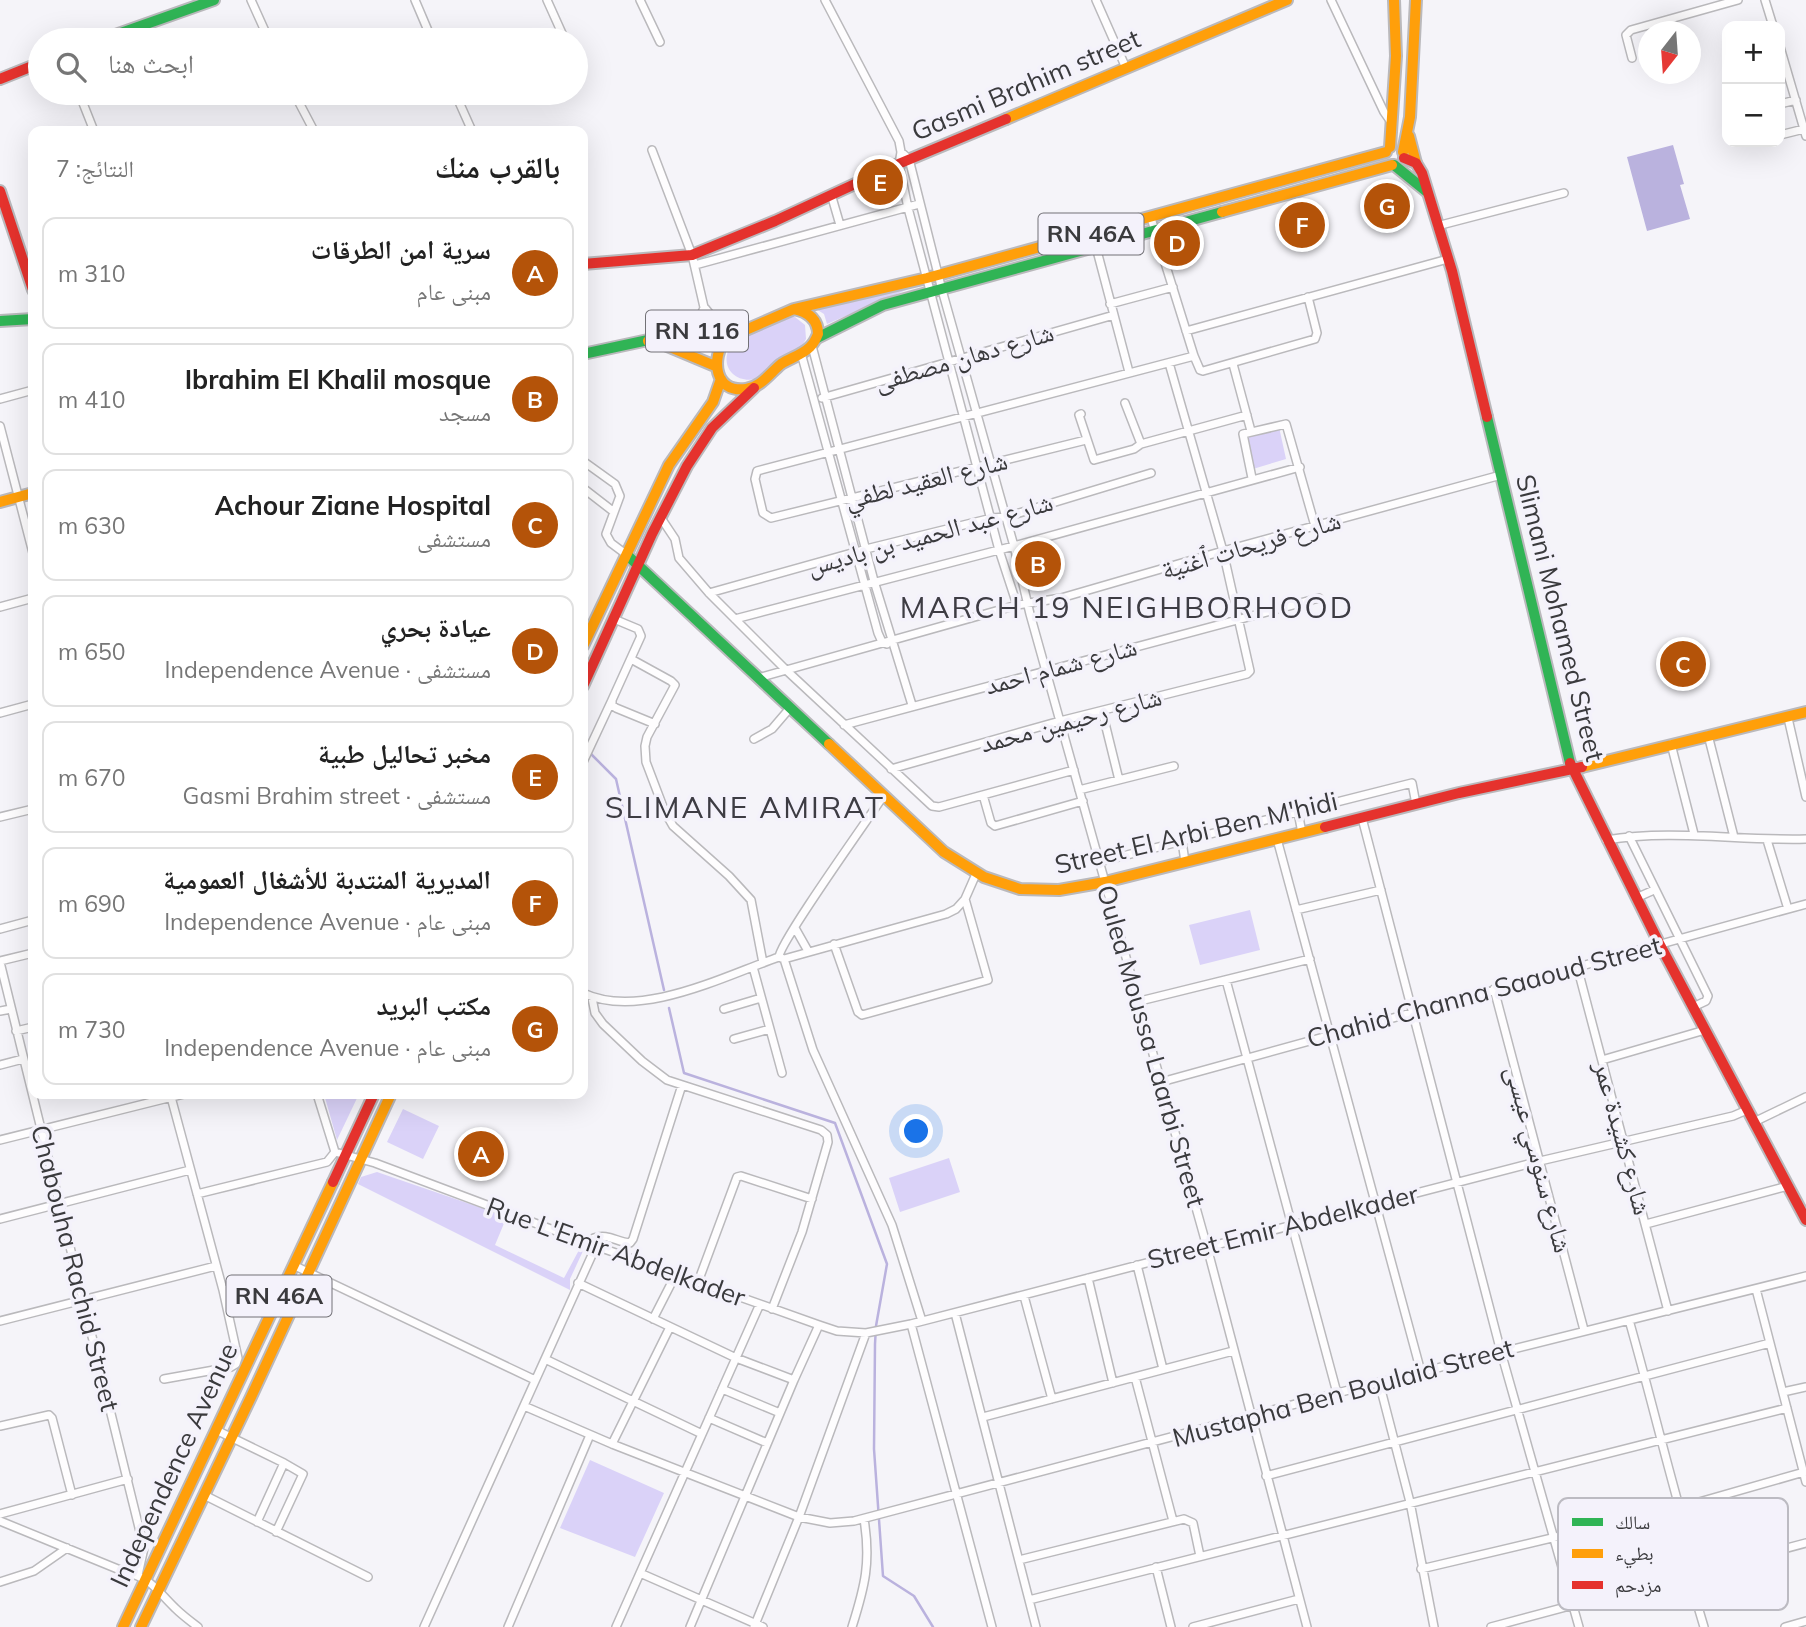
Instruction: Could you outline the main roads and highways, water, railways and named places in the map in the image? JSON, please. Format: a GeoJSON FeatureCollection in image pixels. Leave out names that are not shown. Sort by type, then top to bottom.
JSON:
{"type":"FeatureCollection","features":[{"type":"Feature","properties":{"kind":"main road","name":"Gasmi Brahim street"},"geometry":{"type":"LineString","coordinates":[[588,264],[693,260],[903,158],[1287,0]]}},
{"type":"Feature","properties":{"kind":"main road"},"geometry":{"type":"LineString","coordinates":[[1393,165],[1400,163],[1404,155],[1408,132],[1416,0]]}},
{"type":"Feature","properties":{"kind":"main road"},"geometry":{"type":"LineString","coordinates":[[134,28],[209,1]]}},
{"type":"Feature","properties":{"kind":"main road"},"geometry":{"type":"LineString","coordinates":[[1394,2],[1398,30],[1398,64],[1387,161],[1426,191]]}},
{"type":"Feature","properties":{"kind":"main road"},"geometry":{"type":"LineString","coordinates":[[0,78],[28,68]]}},
{"type":"Feature","properties":{"kind":"main road"},"geometry":{"type":"LineString","coordinates":[[1356,161],[1377,146],[1392,124]]}},
{"type":"Feature","properties":{"kind":"main road","name":"Slimani Mohamed Street"},"geometry":{"type":"LineString","coordinates":[[1408,132],[1448,259],[1572,769],[1659,943],[1806,1220]]}},
{"type":"Feature","properties":{"kind":"main road"},"geometry":{"type":"LineString","coordinates":[[1388,150],[1396,146],[1416,163]]}},
{"type":"Feature","properties":{"kind":"main road","name":"RN 46A"},"geometry":{"type":"LineString","coordinates":[[794,309],[933,276],[1151,218],[1388,150]]}},
{"type":"Feature","properties":{"kind":"main road","name":"RN 46A"},"geometry":{"type":"LineString","coordinates":[[815,342],[883,305],[1393,165]]}},
{"type":"Feature","properties":{"kind":"main road"},"geometry":{"type":"LineString","coordinates":[[0,191],[28,275]]}},
{"type":"Feature","properties":{"kind":"main road"},"geometry":{"type":"LineString","coordinates":[[588,676],[638,565],[687,466],[712,428],[782,364],[815,342],[818,329],[810,313],[794,309],[725,339],[718,349],[715,366],[721,379],[732,388],[754,388]]}},
{"type":"Feature","properties":{"kind":"main road"},"geometry":{"type":"LineString","coordinates":[[0,321],[28,319]]}},
{"type":"Feature","properties":{"kind":"main road","name":"RN 116"},"geometry":{"type":"LineString","coordinates":[[588,353],[641,339],[693,331],[753,328]]}},
{"type":"Feature","properties":{"kind":"main road","name":"RN 116"},"geometry":{"type":"LineString","coordinates":[[641,339],[665,345],[715,366]]}},
{"type":"Feature","properties":{"kind":"main road"},"geometry":{"type":"LineString","coordinates":[[588,636],[670,465],[713,402],[721,379]]}},
{"type":"Feature","properties":{"kind":"main road"},"geometry":{"type":"LineString","coordinates":[[0,502],[28,494]]}},
{"type":"Feature","properties":{"kind":"main road","name":"Street El Arbi Ben M'hidi"},"geometry":{"type":"LineString","coordinates":[[627,555],[944,852],[976,874],[1009,888],[1031,891],[1059,891],[1105,882],[1416,804],[1806,712]]}},
{"type":"Feature","properties":{"kind":"main road","name":"Independence Avenue"},"geometry":{"type":"LineString","coordinates":[[123,1627],[142,1577],[216,1430],[284,1285],[340,1153],[371,1099]]}},
{"type":"Feature","properties":{"kind":"main road","name":"Independence Avenue"},"geometry":{"type":"LineString","coordinates":[[141,1627],[232,1438],[389,1099]]}},
{"type":"Feature","properties":{"kind":"waterway"},"geometry":{"type":"LineString","coordinates":[[590,753],[616,779],[664,990]]}},
{"type":"Feature","properties":{"kind":"waterway"},"geometry":{"type":"LineString","coordinates":[[669,1008],[684,1073],[835,1123],[887,1264],[875,1344],[874,1449],[883,1576],[914,1596],[933,1627]]}},
{"type":"Feature","properties":{"kind":"place","name":"مخبر تحاليل طبية"},"geometry":{"type":"Point","coordinates":[880,182]}},
{"type":"Feature","properties":{"kind":"place","name":"مكتب البريد"},"geometry":{"type":"Point","coordinates":[1387,206]}},
{"type":"Feature","properties":{"kind":"place","name":"المديرية المنتدبة للأشغال العمومية"},"geometry":{"type":"Point","coordinates":[1302,225]}},
{"type":"Feature","properties":{"kind":"place","name":"عيادة بحري"},"geometry":{"type":"Point","coordinates":[1177,243]}},
{"type":"Feature","properties":{"kind":"place","name":"Ibrahim El Khalil mosque"},"geometry":{"type":"Point","coordinates":[1038,564]}},
{"type":"Feature","properties":{"kind":"place","name":"Achour Ziane Hospital"},"geometry":{"type":"Point","coordinates":[1683,664]}},
{"type":"Feature","properties":{"kind":"place","name":"سرية امن الطرقات"},"geometry":{"type":"Point","coordinates":[481,1154]}},
{"type":"Feature","properties":{"kind":"district","name":"MARCH 19 NEIGHBORHOOD"},"geometry":{"type":"Point","coordinates":[1127,608]}},
{"type":"Feature","properties":{"kind":"district","name":"SLIMANE AMIRAT"},"geometry":{"type":"Point","coordinates":[745,808]}}]}
